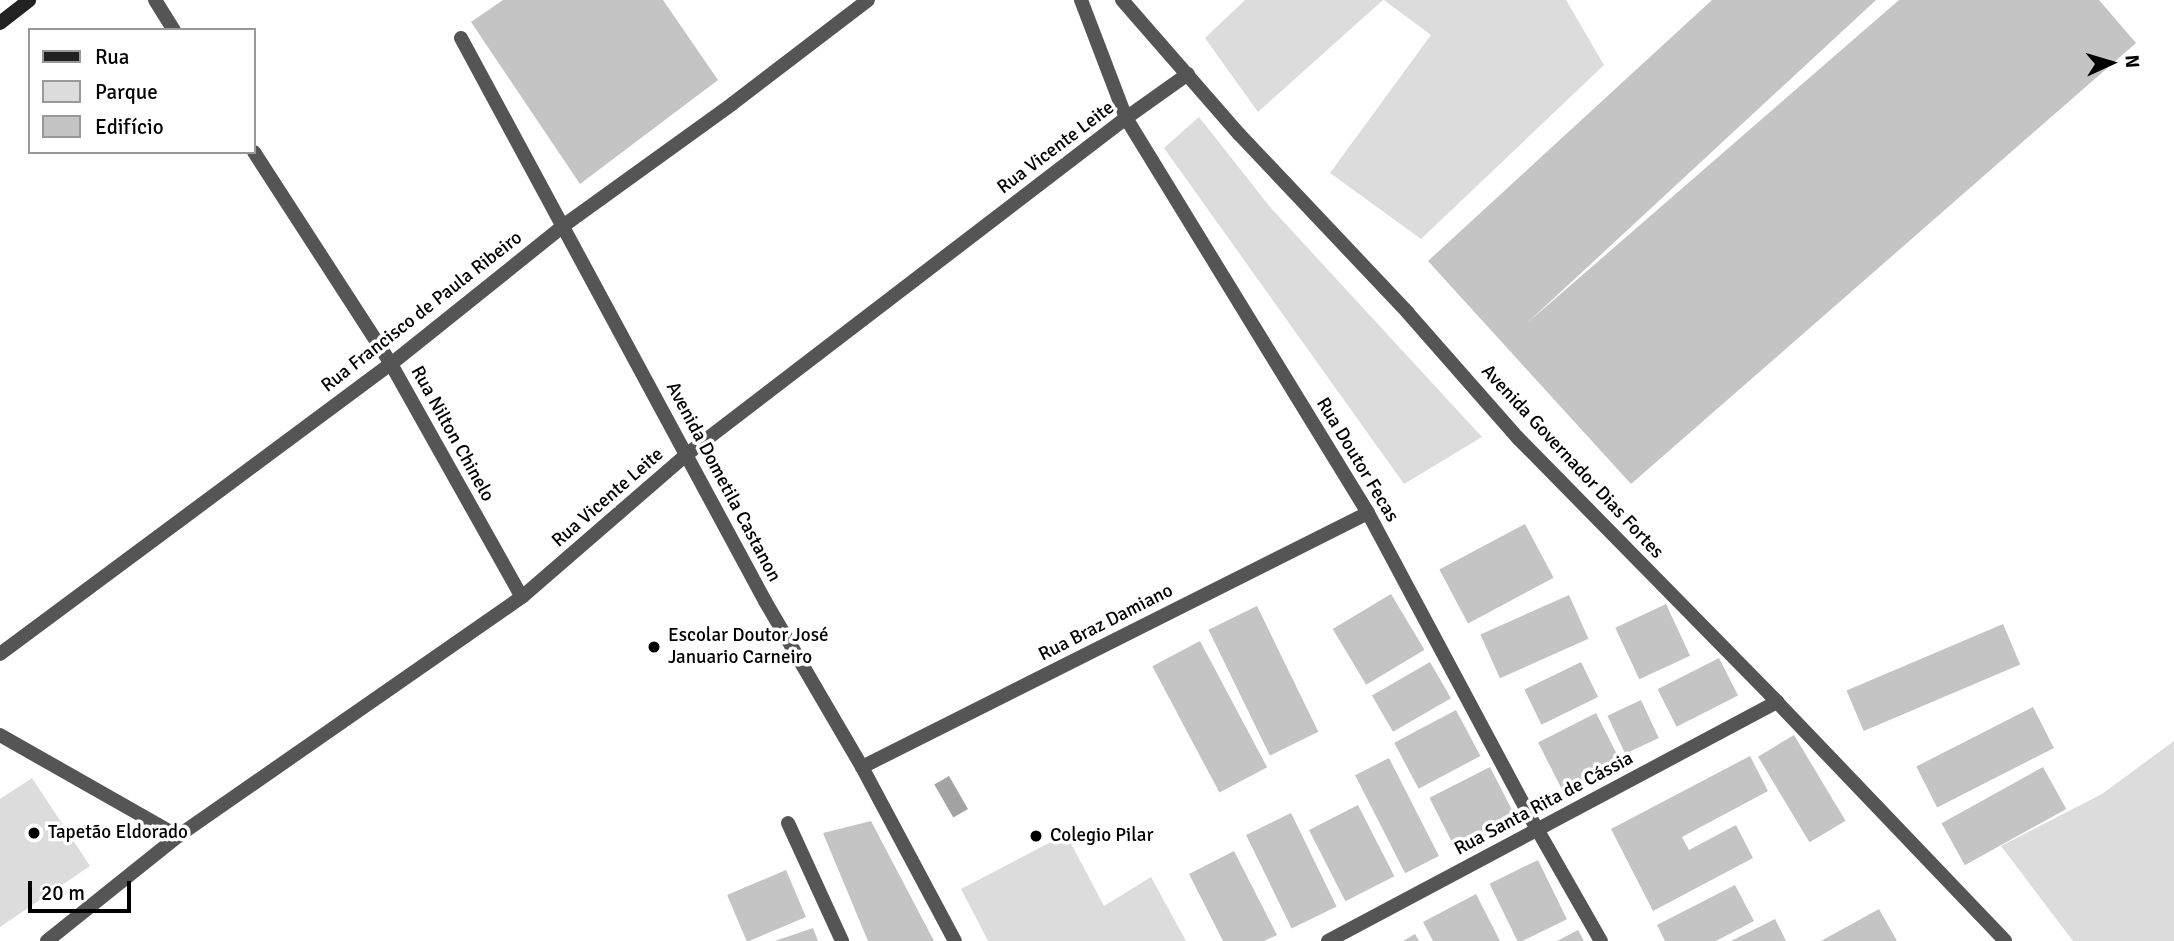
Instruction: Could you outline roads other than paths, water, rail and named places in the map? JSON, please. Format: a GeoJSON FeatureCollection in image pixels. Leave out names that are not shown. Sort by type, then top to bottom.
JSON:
{"type":"FeatureCollection","features":[{"type":"Feature","properties":{"kind":"street"},"geometry":{"type":"LineString","coordinates":[[0,23],[29,0]]}},
{"type":"Feature","properties":{"kind":"street"},"geometry":{"type":"LineString","coordinates":[[155,0],[173,28]]}},
{"type":"Feature","properties":{"kind":"street","name":"Rua Francisco de Paula Ribeiro"},"geometry":{"type":"LineString","coordinates":[[0,654],[391,364],[563,226],[732,104],[868,0]]}},
{"type":"Feature","properties":{"kind":"street","name":"Rua Doutor Fecas"},"geometry":{"type":"LineString","coordinates":[[1081,0],[1126,118],[1368,513],[1537,829],[1601,941]]}},
{"type":"Feature","properties":{"kind":"street","name":"Avenida Governador Dias Fortes"},"geometry":{"type":"LineString","coordinates":[[1122,0],[1238,134],[1408,313],[1518,438],[1777,702],[2005,941]]}},
{"type":"Feature","properties":{"kind":"street","name":"Avenida Dometila Castanon"},"geometry":{"type":"LineString","coordinates":[[461,38],[765,601],[862,767],[955,941]]}},
{"type":"Feature","properties":{"kind":"street","name":"Rua Vicente Leite"},"geometry":{"type":"LineString","coordinates":[[47,941],[178,836],[522,597],[686,455],[1126,118],[1188,75]]}},
{"type":"Feature","properties":{"kind":"street","name":"Rua Nilton Chinelo"},"geometry":{"type":"LineString","coordinates":[[255,154],[391,364],[522,597]]}},
{"type":"Feature","properties":{"kind":"street","name":"Rua Braz Damiano"},"geometry":{"type":"LineString","coordinates":[[862,767],[1368,513]]}},
{"type":"Feature","properties":{"kind":"street","name":"Rua Santa Rita de Cássia"},"geometry":{"type":"LineString","coordinates":[[1328,941],[1777,702]]}},
{"type":"Feature","properties":{"kind":"street"},"geometry":{"type":"LineString","coordinates":[[0,735],[178,836]]}},
{"type":"Feature","properties":{"kind":"street"},"geometry":{"type":"LineString","coordinates":[[788,823],[842,941]]}},
{"type":"Feature","properties":{"kind":"place","name":"Escolar Doutor José Januario Carneiro"},"geometry":{"type":"Point","coordinates":[654,647]}},
{"type":"Feature","properties":{"kind":"place","name":"Tapetão Eldorado"},"geometry":{"type":"Point","coordinates":[34,833]}},
{"type":"Feature","properties":{"kind":"place","name":"Colegio Pilar"},"geometry":{"type":"Point","coordinates":[1036,836]}}]}
